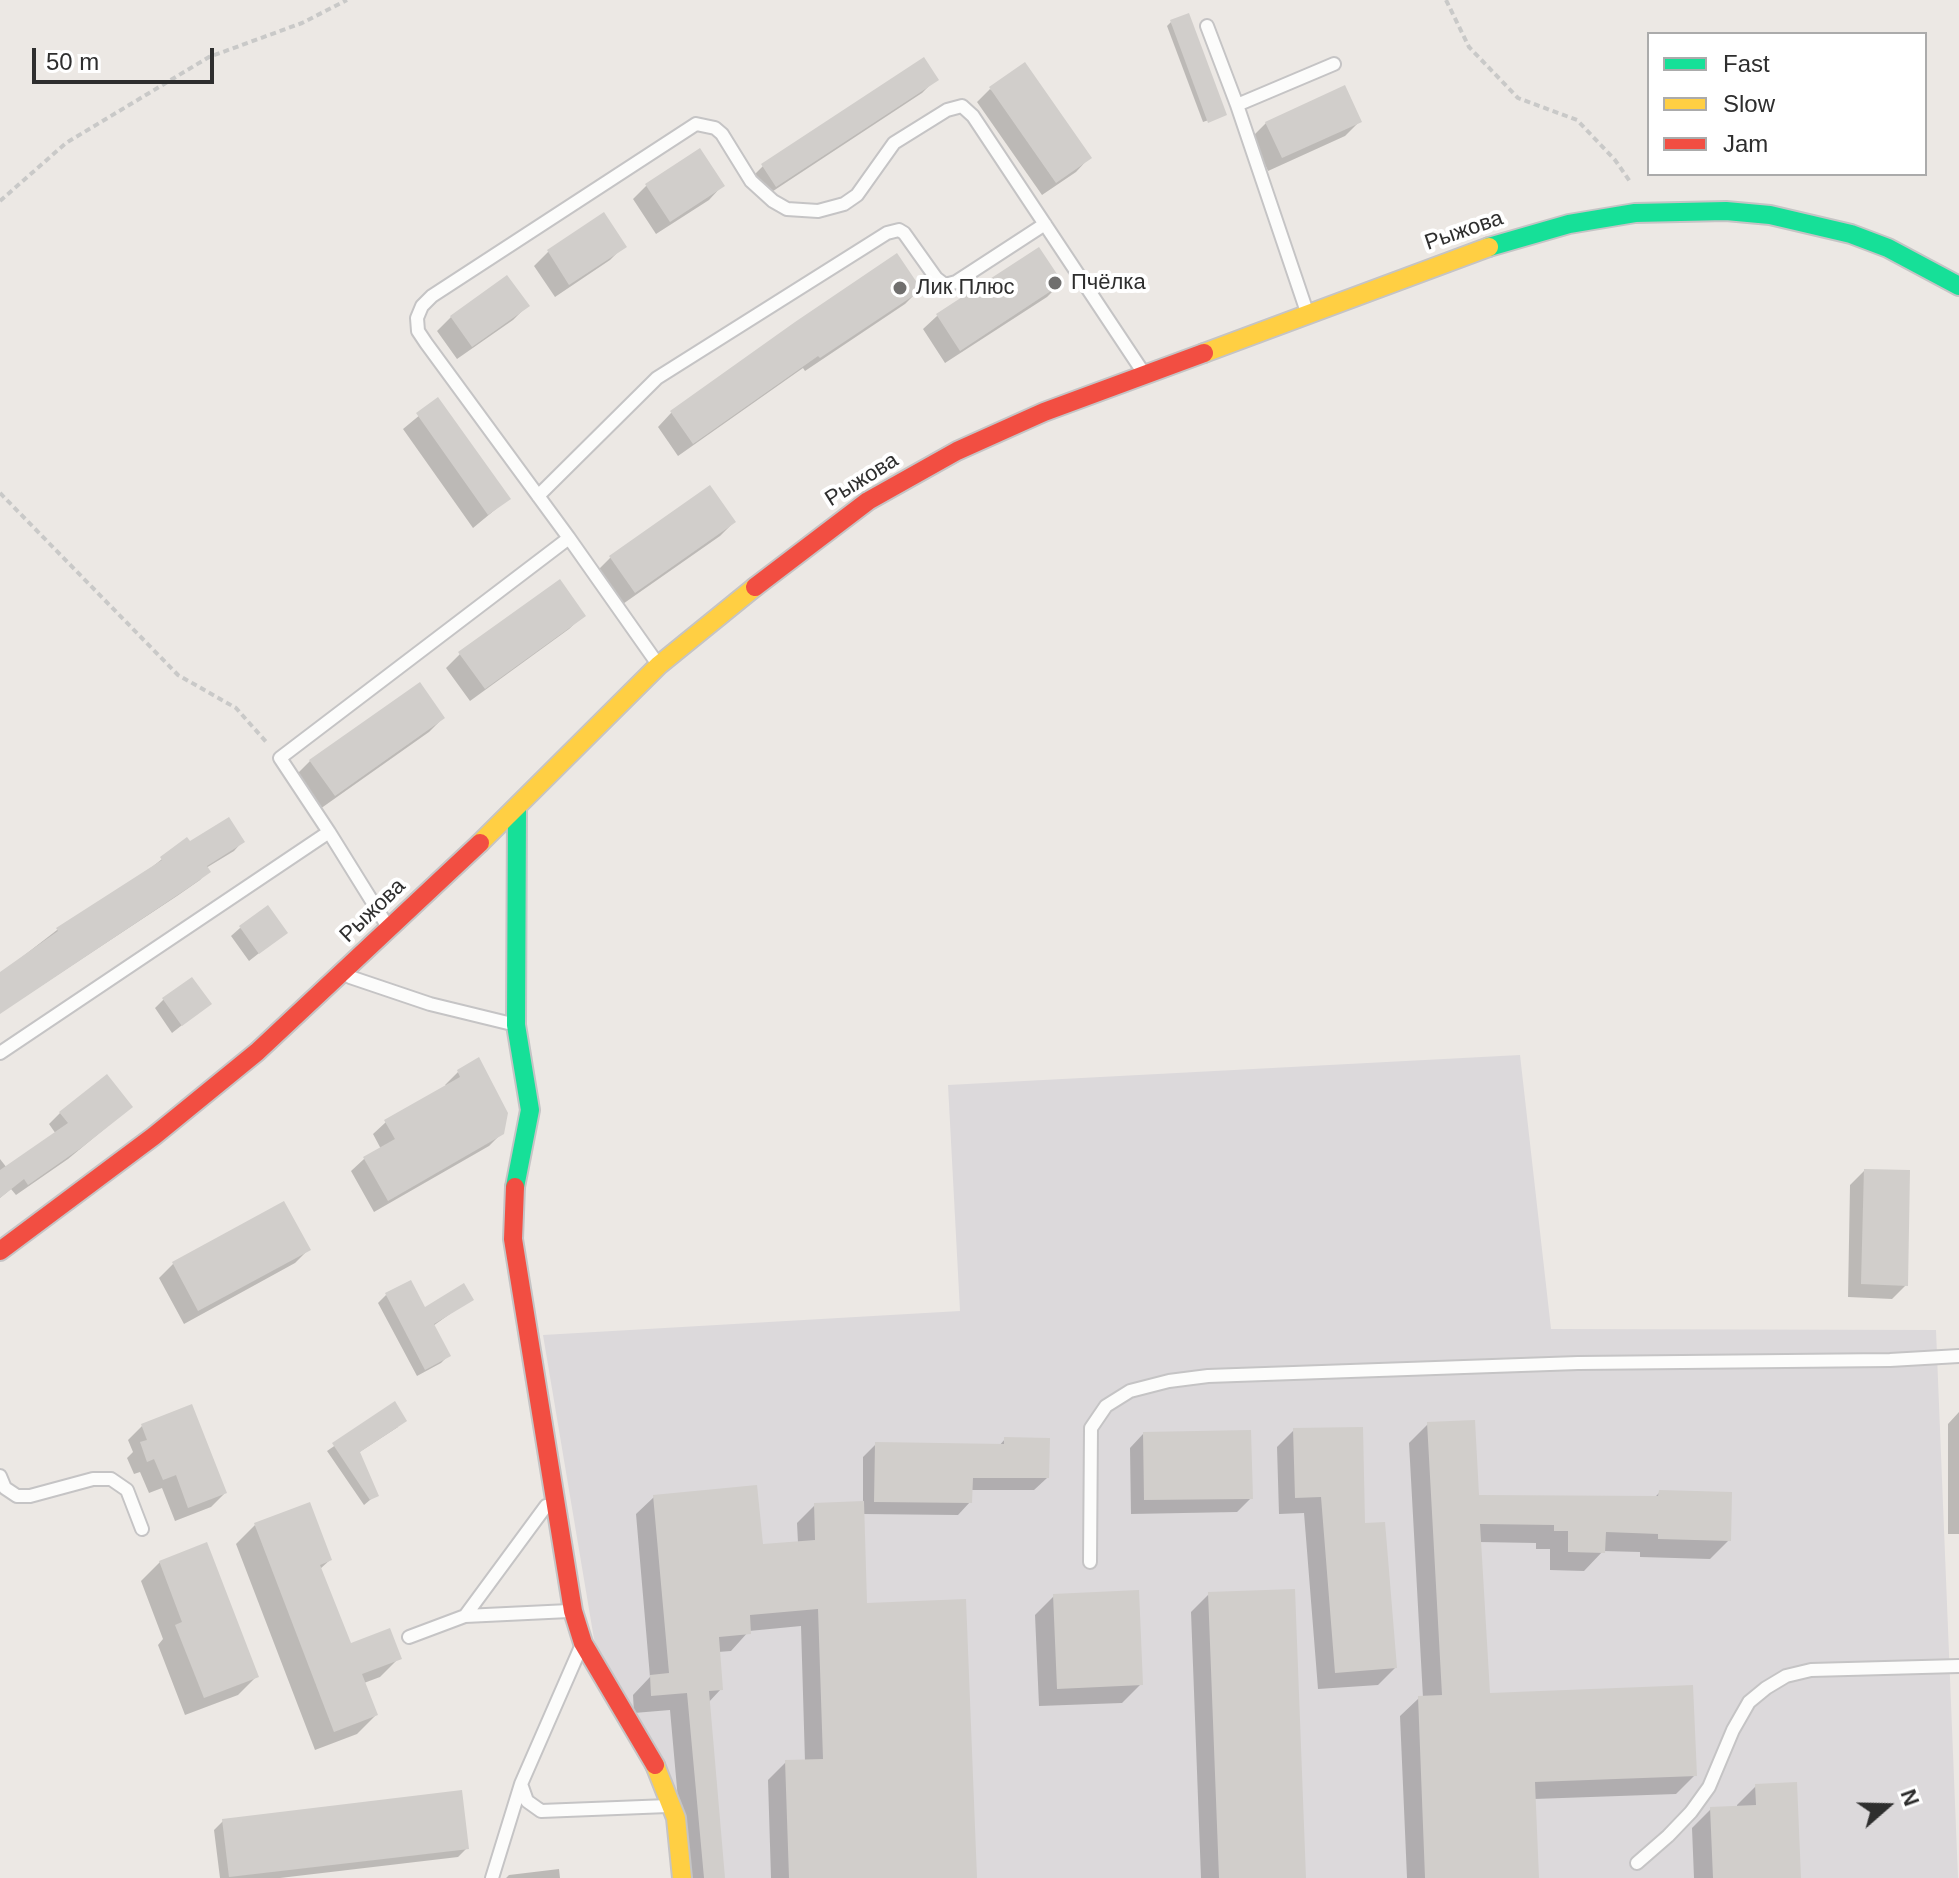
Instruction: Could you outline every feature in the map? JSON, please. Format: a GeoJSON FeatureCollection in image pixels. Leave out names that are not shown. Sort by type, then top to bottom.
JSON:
{"type":"FeatureCollection","features":[{"type":"Feature","properties":{"kind":"street","name":"Рыжова"},"geometry":{"type":"LineString","coordinates":[[0,1251],[165,1127],[257,1052],[517,808],[659,665],[792,556],[868,501],[972,445],[1044,412],[1145,374],[1492,246],[1569,224],[1648,212],[1726,211],[1770,215],[1813,224],[1888,248],[1959,286]]}},
{"type":"Feature","properties":{"kind":"street"},"geometry":{"type":"LineString","coordinates":[[517,808],[516,1025],[530,1110],[513,1200],[513,1239],[573,1611],[583,1643],[659,1771],[676,1818],[682,1878]]}},
{"type":"Feature","properties":{"kind":"lane"},"geometry":{"type":"LineString","coordinates":[[1207,26],[1308,314]]}},
{"type":"Feature","properties":{"kind":"lane"},"geometry":{"type":"LineString","coordinates":[[1237,105],[1334,64]]}},
{"type":"Feature","properties":{"kind":"lane"},"geometry":{"type":"LineString","coordinates":[[659,665],[426,343],[418,331],[417,318],[422,306],[432,296],[687,129],[696,124],[715,128],[761,191],[787,209],[818,211],[844,204],[857,195],[894,143],[947,110],[962,106],[973,116],[1145,374]]}},
{"type":"Feature","properties":{"kind":"lane"},"geometry":{"type":"LineString","coordinates":[[538,496],[657,378],[887,233],[899,230],[904,233],[936,278],[945,285],[956,282],[1045,224]]}},
{"type":"Feature","properties":{"kind":"lane"},"geometry":{"type":"LineString","coordinates":[[389,928],[280,758],[569,538]]}},
{"type":"Feature","properties":{"kind":"lane"},"geometry":{"type":"LineString","coordinates":[[0,1053],[329,832]]}},
{"type":"Feature","properties":{"kind":"lane"},"geometry":{"type":"LineString","coordinates":[[343,974],[430,1004],[516,1025]]}},
{"type":"Feature","properties":{"kind":"lane"},"geometry":{"type":"LineString","coordinates":[[1090,1562],[1091,1428],[1106,1406],[1130,1391],[1169,1381],[1208,1376],[1578,1363],[1890,1360],[1959,1356]]}},
{"type":"Feature","properties":{"kind":"lane"},"geometry":{"type":"LineString","coordinates":[[0,1476],[5,1488],[17,1496],[30,1496],[93,1479],[111,1479],[127,1490],[142,1529]]}},
{"type":"Feature","properties":{"kind":"lane"},"geometry":{"type":"LineString","coordinates":[[465,1616],[553,1497]]}},
{"type":"Feature","properties":{"kind":"lane"},"geometry":{"type":"LineString","coordinates":[[409,1637],[465,1616],[573,1611]]}},
{"type":"Feature","properties":{"kind":"lane"},"geometry":{"type":"LineString","coordinates":[[492,1878],[521,1784],[583,1643]]}},
{"type":"Feature","properties":{"kind":"lane"},"geometry":{"type":"LineString","coordinates":[[1637,1863],[1691,1812],[1709,1787],[1733,1730],[1749,1702],[1766,1688],[1786,1676],[1811,1670],[1959,1666]]}},
{"type":"Feature","properties":{"kind":"lane"},"geometry":{"type":"LineString","coordinates":[[521,1784],[527,1801],[541,1811],[672,1806]]}},
{"type":"Feature","properties":{"kind":"path"},"geometry":{"type":"LineString","coordinates":[[0,201],[66,143],[209,57],[302,23],[347,0]]}},
{"type":"Feature","properties":{"kind":"path"},"geometry":{"type":"LineString","coordinates":[[1446,0],[1469,47],[1518,98],[1577,120],[1615,160],[1648,212]]}},
{"type":"Feature","properties":{"kind":"path"},"geometry":{"type":"LineString","coordinates":[[0,493],[178,675],[236,708],[280,758]]}},
{"type":"Feature","properties":{"kind":"shaded area"},"geometry":{"type":"Polygon","coordinates":[[[1520,1055],[1551,1329],[1936,1330],[1958,1878],[690,1878],[594,1639],[543,1335],[960,1311],[948,1085],[1520,1055]]]}},
{"type":"Feature","properties":{"kind":"building"},"geometry":{"type":"Polygon","coordinates":[[[1189,13],[1227,115],[1208,123],[1170,20],[1189,13]]]}},
{"type":"Feature","properties":{"kind":"building"},"geometry":{"type":"Polygon","coordinates":[[[924,57],[939,80],[776,187],[761,164],[924,57]]]}},
{"type":"Feature","properties":{"kind":"building"},"geometry":{"type":"Polygon","coordinates":[[[1025,62],[1092,158],[1056,183],[989,87],[1025,62]]]}},
{"type":"Feature","properties":{"kind":"building"},"geometry":{"type":"Polygon","coordinates":[[[1345,85],[1362,122],[1282,158],[1265,122],[1345,85]]]}},
{"type":"Feature","properties":{"kind":"building"},"geometry":{"type":"Polygon","coordinates":[[[700,148],[725,186],[670,222],[645,184],[700,148]]]}},
{"type":"Feature","properties":{"kind":"building"},"geometry":{"type":"Polygon","coordinates":[[[604,212],[627,247],[569,285],[547,250],[604,212]]]}},
{"type":"Feature","properties":{"kind":"building"},"geometry":{"type":"Polygon","coordinates":[[[1039,247],[1063,283],[960,351],[936,314],[1039,247]]]}},
{"type":"Feature","properties":{"kind":"building"},"geometry":{"type":"Polygon","coordinates":[[[897,253],[922,290],[820,358],[818,356],[693,444],[670,411],[897,253]]]}},
{"type":"Feature","properties":{"kind":"building"},"geometry":{"type":"Polygon","coordinates":[[[507,275],[530,306],[472,347],[450,316],[507,275]]]}},
{"type":"Feature","properties":{"kind":"building"},"geometry":{"type":"Polygon","coordinates":[[[438,397],[511,499],[488,515],[416,413],[438,397]]]}},
{"type":"Feature","properties":{"kind":"building"},"geometry":{"type":"Polygon","coordinates":[[[710,485],[736,522],[635,593],[609,556],[710,485]]]}},
{"type":"Feature","properties":{"kind":"building"},"geometry":{"type":"Polygon","coordinates":[[[560,579],[586,616],[485,689],[458,652],[560,579]]]}},
{"type":"Feature","properties":{"kind":"building"},"geometry":{"type":"Polygon","coordinates":[[[420,682],[445,718],[335,796],[309,760],[420,682]]]}},
{"type":"Feature","properties":{"kind":"building"},"geometry":{"type":"Polygon","coordinates":[[[229,817],[245,842],[207,866],[211,872],[0,1014],[0,972],[58,931],[56,928],[162,860],[160,857],[187,837],[190,841],[229,817]]]}},
{"type":"Feature","properties":{"kind":"building"},"geometry":{"type":"Polygon","coordinates":[[[268,905],[288,933],[259,954],[239,926],[268,905]]]}},
{"type":"Feature","properties":{"kind":"building"},"geometry":{"type":"Polygon","coordinates":[[[192,977],[212,1004],[182,1026],[162,998],[192,977]]]}},
{"type":"Feature","properties":{"kind":"building"},"geometry":{"type":"Polygon","coordinates":[[[479,1057],[508,1113],[504,1134],[388,1201],[363,1157],[395,1139],[384,1120],[460,1077],[457,1070],[479,1057]]]}},
{"type":"Feature","properties":{"kind":"building"},"geometry":{"type":"Polygon","coordinates":[[[107,1074],[133,1107],[28,1185],[24,1179],[0,1198],[0,1170],[68,1123],[59,1112],[107,1074]]]}},
{"type":"Feature","properties":{"kind":"building"},"geometry":{"type":"Polygon","coordinates":[[[1864,1169],[1910,1170],[1908,1286],[1861,1284],[1864,1169]]]}},
{"type":"Feature","properties":{"kind":"building"},"geometry":{"type":"Polygon","coordinates":[[[284,1201],[311,1250],[198,1311],[172,1262],[284,1201]]]}},
{"type":"Feature","properties":{"kind":"building"},"geometry":{"type":"Polygon","coordinates":[[[411,1280],[425,1307],[464,1283],[474,1300],[434,1324],[451,1356],[425,1370],[385,1293],[411,1280]]]}},
{"type":"Feature","properties":{"kind":"building"},"geometry":{"type":"Polygon","coordinates":[[[395,1401],[407,1421],[360,1452],[379,1496],[370,1500],[332,1443],[395,1401]]]}},
{"type":"Feature","properties":{"kind":"building"},"geometry":{"type":"Polygon","coordinates":[[[192,1404],[227,1493],[188,1508],[176,1475],[163,1480],[154,1459],[147,1462],[140,1442],[147,1440],[141,1424],[192,1404]]]}},
{"type":"Feature","properties":{"kind":"building"},"geometry":{"type":"Polygon","coordinates":[[[1475,1420],[1479,1495],[1658,1496],[1659,1490],[1732,1492],[1731,1541],[1658,1539],[1658,1534],[1606,1532],[1605,1553],[1568,1552],[1568,1531],[1554,1531],[1554,1525],[1480,1524],[1490,1693],[1693,1685],[1697,1776],[1535,1782],[1539,1878],[1425,1878],[1418,1696],[1442,1695],[1427,1422],[1475,1420]]]}},
{"type":"Feature","properties":{"kind":"building"},"geometry":{"type":"Polygon","coordinates":[[[1363,1427],[1365,1523],[1385,1522],[1397,1668],[1335,1673],[1321,1497],[1295,1498],[1293,1428],[1363,1427]]]}},
{"type":"Feature","properties":{"kind":"building"},"geometry":{"type":"Polygon","coordinates":[[[1251,1430],[1253,1499],[1144,1500],[1143,1432],[1251,1430]]]}},
{"type":"Feature","properties":{"kind":"building"},"geometry":{"type":"Polygon","coordinates":[[[1004,1437],[1050,1438],[1049,1478],[973,1478],[972,1503],[874,1502],[875,1442],[1004,1444],[1004,1437]]]}},
{"type":"Feature","properties":{"kind":"building"},"geometry":{"type":"Polygon","coordinates":[[[757,1485],[763,1544],[815,1540],[814,1503],[864,1501],[867,1603],[966,1599],[977,1878],[789,1878],[785,1760],[823,1759],[818,1609],[750,1615],[751,1634],[719,1637],[723,1690],[709,1691],[725,1878],[704,1878],[687,1693],[651,1696],[650,1675],[669,1673],[653,1495],[757,1485]]]}},
{"type":"Feature","properties":{"kind":"building"},"geometry":{"type":"Polygon","coordinates":[[[310,1502],[332,1560],[320,1565],[351,1643],[390,1628],[402,1659],[362,1674],[378,1715],[334,1732],[254,1523],[310,1502]]]}},
{"type":"Feature","properties":{"kind":"building"},"geometry":{"type":"Polygon","coordinates":[[[207,1542],[259,1677],[204,1698],[175,1625],[182,1622],[159,1561],[207,1542]]]}},
{"type":"Feature","properties":{"kind":"building"},"geometry":{"type":"Polygon","coordinates":[[[1295,1589],[1306,1878],[1219,1878],[1208,1592],[1295,1589]]]}},
{"type":"Feature","properties":{"kind":"building"},"geometry":{"type":"Polygon","coordinates":[[[1139,1590],[1143,1685],[1057,1689],[1053,1594],[1139,1590]]]}},
{"type":"Feature","properties":{"kind":"building"},"geometry":{"type":"Polygon","coordinates":[[[1797,1782],[1801,1878],[1713,1878],[1710,1807],[1756,1805],[1755,1784],[1797,1782]]]}},
{"type":"Feature","properties":{"kind":"building"},"geometry":{"type":"Polygon","coordinates":[[[462,1790],[469,1849],[229,1877],[222,1819],[462,1790]]]}},
{"type":"Feature","properties":{"kind":"traffic: fast"},"geometry":{"type":"LineString","coordinates":[[1489,247],[1569,224],[1635,213],[1726,211],[1770,215],[1851,234],[1888,248],[1959,286]]}},
{"type":"Feature","properties":{"kind":"traffic: fast"},"geometry":{"type":"LineString","coordinates":[[515,1187],[530,1110],[516,1025],[517,808]]}},
{"type":"Feature","properties":{"kind":"traffic: slow"},"geometry":{"type":"LineString","coordinates":[[1204,353],[1489,247]]}},
{"type":"Feature","properties":{"kind":"traffic: slow"},"geometry":{"type":"LineString","coordinates":[[480,843],[659,665],[755,587]]}},
{"type":"Feature","properties":{"kind":"traffic: slow"},"geometry":{"type":"LineString","coordinates":[[655,1765],[676,1818],[682,1878]]}},
{"type":"Feature","properties":{"kind":"traffic: jam"},"geometry":{"type":"LineString","coordinates":[[755,587],[868,501],[957,451],[1044,412],[1204,353]]}},
{"type":"Feature","properties":{"kind":"traffic: jam"},"geometry":{"type":"LineString","coordinates":[[0,1251],[154,1136],[257,1052],[480,843]]}},
{"type":"Feature","properties":{"kind":"traffic: jam"},"geometry":{"type":"LineString","coordinates":[[515,1187],[513,1239],[573,1611],[583,1643],[655,1765]]}},
{"type":"Feature","properties":{"kind":"place","name":"Пчёлка"},"geometry":{"type":"Point","coordinates":[1055,283]}},
{"type":"Feature","properties":{"kind":"place","name":"Лик Плюс"},"geometry":{"type":"Point","coordinates":[900,288]}}]}
